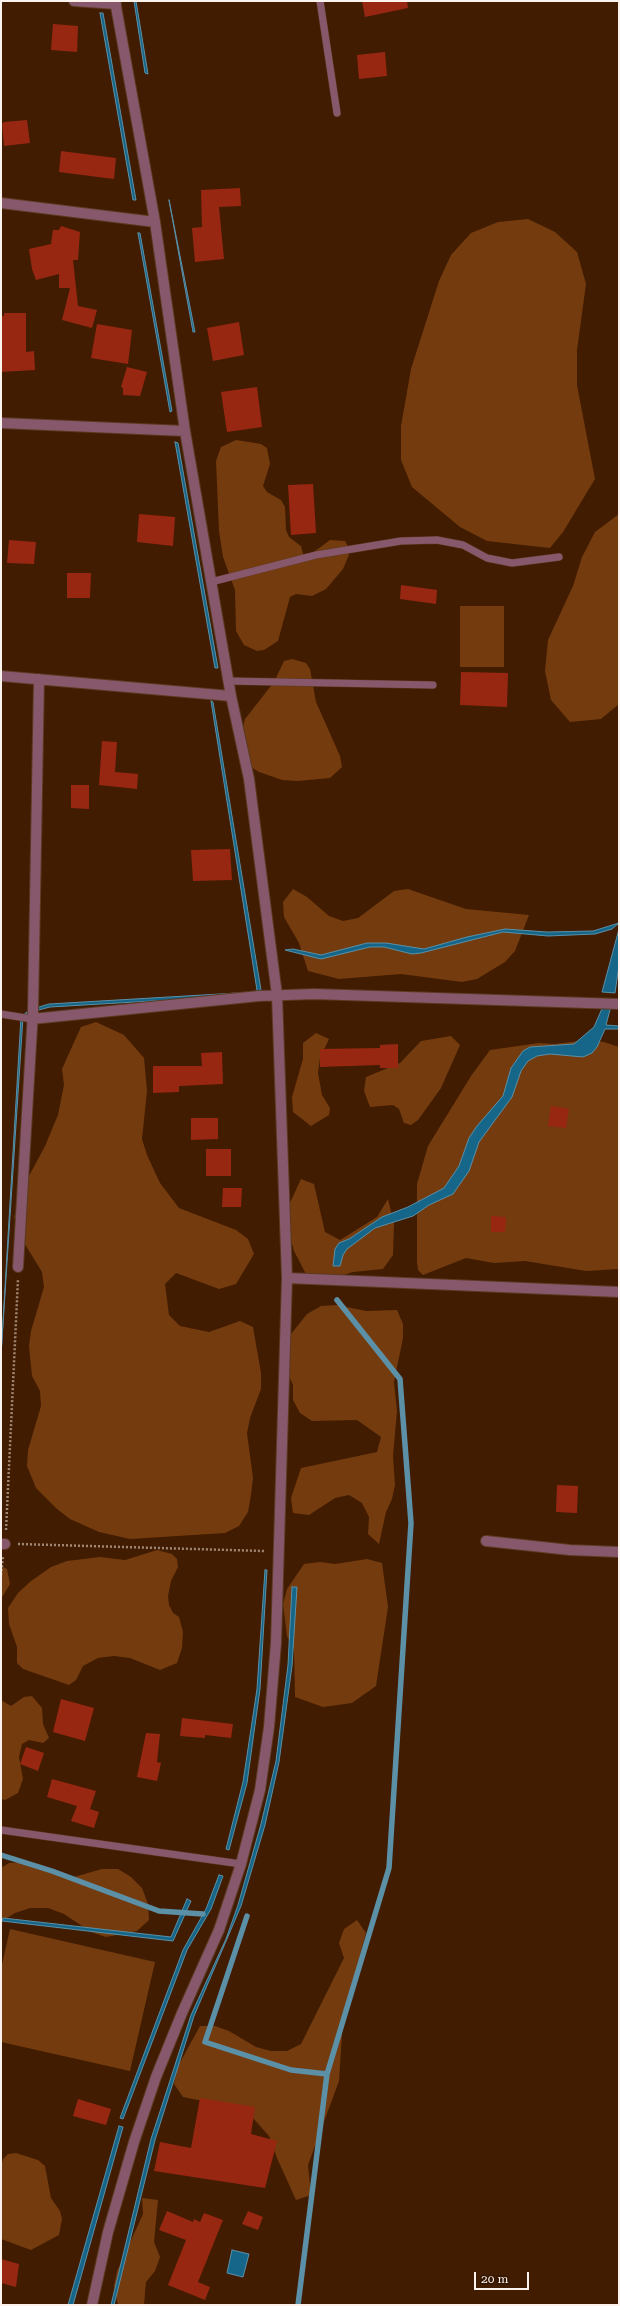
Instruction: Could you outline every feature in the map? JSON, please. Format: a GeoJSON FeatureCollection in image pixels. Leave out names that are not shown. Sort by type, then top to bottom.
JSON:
{"type":"FeatureCollection","features":[{"type":"Feature","properties":{"kind":"street"},"geometry":{"type":"LineString","coordinates":[[74,1],[116,3],[155,222],[185,431],[228,681],[248,779],[276,995],[288,1278],[279,1551],[269,1727],[260,1790],[241,1864],[219,1930],[156,2077],[134,2142],[108,2232],[92,2305]]}},
{"type":"Feature","properties":{"kind":"street"},"geometry":{"type":"LineString","coordinates":[[1,203],[155,222]]}},
{"type":"Feature","properties":{"kind":"street"},"geometry":{"type":"LineString","coordinates":[[1,423],[185,431]]}},
{"type":"Feature","properties":{"kind":"street"},"geometry":{"type":"LineString","coordinates":[[1,676],[231,696]]}},
{"type":"Feature","properties":{"kind":"street"},"geometry":{"type":"LineString","coordinates":[[18,1267],[32,1019],[39,679]]}},
{"type":"Feature","properties":{"kind":"street"},"geometry":{"type":"LineString","coordinates":[[32,1019],[276,995],[330,994],[619,1004]]}},
{"type":"Feature","properties":{"kind":"street"},"geometry":{"type":"LineString","coordinates":[[288,1278],[619,1292]]}},
{"type":"Feature","properties":{"kind":"street"},"geometry":{"type":"LineString","coordinates":[[486,1541],[570,1550],[619,1552]]}},
{"type":"Feature","properties":{"kind":"lane"},"geometry":{"type":"LineString","coordinates":[[320,1],[336,113]]}},
{"type":"Feature","properties":{"kind":"lane"},"geometry":{"type":"LineString","coordinates":[[211,582],[316,555],[401,541],[437,540],[463,545],[487,558],[512,563],[559,558]]}},
{"type":"Feature","properties":{"kind":"lane"},"geometry":{"type":"LineString","coordinates":[[228,681],[433,685]]}},
{"type":"Feature","properties":{"kind":"lane"},"geometry":{"type":"LineString","coordinates":[[1,1014],[32,1019]]}},
{"type":"Feature","properties":{"kind":"lane"},"geometry":{"type":"LineString","coordinates":[[1,1830],[241,1864]]}},
{"type":"Feature","properties":{"kind":"path"},"geometry":{"type":"LineString","coordinates":[[18,1267],[3,1544],[279,1551]]}},
{"type":"Feature","properties":{"kind":"shaded area"},"geometry":{"type":"Polygon","coordinates":[[[528,219],[555,232],[577,252],[586,284],[577,350],[577,385],[595,479],[563,532],[550,548],[487,541],[460,527],[412,487],[401,460],[401,426],[411,369],[439,281],[451,255],[471,233],[498,222],[528,219]]]}},
{"type":"Feature","properties":{"kind":"shaded area"},"geometry":{"type":"Polygon","coordinates":[[[236,440],[261,444],[267,448],[270,464],[263,486],[267,492],[281,500],[285,507],[286,530],[289,537],[301,546],[303,554],[311,554],[330,540],[345,541],[349,548],[349,555],[343,569],[326,589],[312,596],[296,594],[290,597],[278,641],[264,650],[257,651],[244,645],[236,631],[235,590],[223,557],[219,531],[216,461],[221,447],[236,440]]]}},
{"type":"Feature","properties":{"kind":"shaded area"},"geometry":{"type":"Polygon","coordinates":[[[619,514],[619,704],[601,719],[570,722],[551,700],[545,671],[548,640],[573,586],[582,557],[595,532],[619,514]]]}},
{"type":"Feature","properties":{"kind":"shaded area"},"geometry":{"type":"Polygon","coordinates":[[[460,606],[504,606],[504,667],[460,667],[460,606]]]}},
{"type":"Feature","properties":{"kind":"shaded area"},"geometry":{"type":"Polygon","coordinates":[[[292,659],[306,663],[310,669],[316,702],[340,756],[342,767],[330,778],[298,781],[282,780],[259,772],[246,764],[241,735],[245,719],[274,682],[284,661],[292,659]]]}},
{"type":"Feature","properties":{"kind":"shaded area"},"geometry":{"type":"Polygon","coordinates":[[[293,889],[307,897],[329,916],[343,921],[358,918],[394,891],[408,889],[466,909],[529,915],[515,951],[505,962],[477,979],[462,982],[401,974],[339,979],[308,971],[299,943],[284,917],[283,902],[293,889]]]}},
{"type":"Feature","properties":{"kind":"shaded area"},"geometry":{"type":"Polygon","coordinates":[[[96,1022],[124,1035],[144,1058],[147,1091],[142,1139],[147,1155],[160,1183],[179,1208],[236,1230],[248,1239],[254,1254],[236,1284],[219,1289],[176,1273],[165,1284],[169,1315],[180,1326],[209,1332],[240,1321],[253,1327],[261,1373],[261,1389],[250,1418],[247,1433],[253,1478],[251,1495],[248,1512],[239,1526],[225,1533],[130,1539],[99,1532],[70,1519],[57,1509],[36,1488],[27,1466],[28,1450],[41,1406],[40,1391],[32,1376],[29,1346],[31,1331],[44,1287],[42,1272],[26,1246],[14,1217],[23,1187],[45,1146],[58,1115],[64,1085],[62,1069],[81,1027],[96,1022]]]}},
{"type":"Feature","properties":{"kind":"shaded area"},"geometry":{"type":"Polygon","coordinates":[[[316,1033],[329,1039],[320,1058],[318,1073],[322,1095],[330,1108],[329,1115],[311,1126],[293,1112],[292,1097],[303,1059],[303,1043],[316,1033]]]}},
{"type":"Feature","properties":{"kind":"shaded area"},"geometry":{"type":"Polygon","coordinates":[[[451,1036],[460,1045],[441,1088],[418,1120],[411,1125],[404,1123],[399,1109],[393,1105],[370,1107],[364,1091],[366,1077],[400,1063],[421,1041],[451,1036]]]}},
{"type":"Feature","properties":{"kind":"shaded area"},"geometry":{"type":"Polygon","coordinates":[[[587,1040],[604,1042],[619,1047],[619,1269],[586,1271],[525,1261],[494,1263],[466,1258],[423,1275],[418,1270],[417,1262],[417,1184],[428,1146],[471,1076],[490,1050],[539,1043],[555,1044],[587,1040]]]}},
{"type":"Feature","properties":{"kind":"shaded area"},"geometry":{"type":"Polygon","coordinates":[[[301,1179],[314,1184],[325,1232],[340,1240],[377,1217],[388,1199],[394,1224],[393,1255],[383,1269],[353,1272],[323,1281],[308,1278],[294,1251],[286,1222],[288,1207],[301,1179]]]}},
{"type":"Feature","properties":{"kind":"shaded area"},"geometry":{"type":"Polygon","coordinates":[[[337,1305],[366,1311],[397,1310],[403,1324],[403,1338],[394,1382],[397,1411],[393,1456],[395,1485],[392,1499],[386,1512],[379,1544],[368,1534],[369,1517],[362,1503],[349,1495],[335,1498],[309,1515],[293,1513],[291,1498],[301,1468],[377,1452],[381,1437],[357,1420],[312,1421],[300,1413],[293,1400],[293,1385],[286,1370],[287,1339],[307,1314],[321,1306],[337,1305]]]}},
{"type":"Feature","properties":{"kind":"shaded area"},"geometry":{"type":"Polygon","coordinates":[[[157,1550],[172,1554],[177,1559],[178,1567],[171,1581],[168,1596],[169,1605],[173,1613],[179,1617],[183,1632],[182,1648],[177,1663],[160,1670],[130,1658],[114,1656],[98,1658],[83,1666],[76,1680],[69,1685],[23,1669],[17,1663],[17,1647],[9,1624],[8,1608],[18,1593],[31,1581],[51,1567],[67,1561],[100,1557],[125,1560],[157,1550]]]}},
{"type":"Feature","properties":{"kind":"shaded area"},"geometry":{"type":"Polygon","coordinates":[[[367,1559],[382,1563],[388,1607],[376,1686],[352,1703],[323,1707],[295,1697],[294,1650],[287,1636],[283,1604],[287,1589],[304,1564],[320,1562],[335,1564],[367,1559]]]}},
{"type":"Feature","properties":{"kind":"shaded area"},"geometry":{"type":"Polygon","coordinates":[[[1,1566],[7,1569],[10,1584],[1,1599],[1,1566]]]}},
{"type":"Feature","properties":{"kind":"shaded area"},"geometry":{"type":"Polygon","coordinates":[[[32,1696],[42,1708],[43,1724],[49,1738],[43,1743],[29,1740],[22,1744],[19,1757],[23,1779],[18,1793],[5,1800],[1,1799],[1,1700],[11,1706],[24,1697],[32,1696]]]}},
{"type":"Feature","properties":{"kind":"shaded area"},"geometry":{"type":"Polygon","coordinates":[[[24,1862],[59,1875],[74,1877],[102,1869],[118,1869],[131,1877],[142,1888],[148,1904],[149,1920],[137,1931],[106,1937],[91,1932],[64,1914],[48,1908],[30,1908],[15,1913],[2,1921],[1,1926],[1,1868],[9,1863],[24,1862]]]}},
{"type":"Feature","properties":{"kind":"shaded area"},"geometry":{"type":"Polygon","coordinates":[[[357,1920],[366,1933],[343,2019],[339,2081],[308,2165],[311,2195],[296,2200],[269,2136],[253,2118],[213,2103],[183,2097],[174,2084],[177,2068],[200,2026],[215,2026],[229,2031],[256,2047],[271,2051],[287,2051],[301,2044],[344,1958],[339,1943],[344,1929],[357,1920]]]}},
{"type":"Feature","properties":{"kind":"shaded area"},"geometry":{"type":"Polygon","coordinates":[[[10,1929],[155,1962],[130,2071],[1,2042],[1,1969],[10,1929]]]}},
{"type":"Feature","properties":{"kind":"shaded area"},"geometry":{"type":"Polygon","coordinates":[[[16,2153],[38,2160],[45,2166],[51,2198],[60,2211],[62,2219],[59,2235],[31,2250],[1,2239],[1,2167],[3,2159],[8,2154],[16,2153]]]}},
{"type":"Feature","properties":{"kind":"shaded area"},"geometry":{"type":"Polygon","coordinates":[[[142,2198],[158,2200],[154,2242],[160,2257],[155,2271],[146,2282],[144,2305],[118,2305],[114,2286],[117,2271],[143,2214],[142,2198]]]}},
{"type":"Feature","properties":{"kind":"water"},"geometry":{"type":"Polygon","coordinates":[[[134,1],[136,1],[148,74],[145,73],[134,1]]]}},
{"type":"Feature","properties":{"kind":"water"},"geometry":{"type":"Polygon","coordinates":[[[100,13],[103,13],[136,200],[133,200],[100,13]]]}},
{"type":"Feature","properties":{"kind":"water"},"geometry":{"type":"Polygon","coordinates":[[[169,200],[195,332],[193,332],[169,200]]]}},
{"type":"Feature","properties":{"kind":"water"},"geometry":{"type":"Polygon","coordinates":[[[138,233],[140,233],[172,411],[170,412],[138,233]]]}},
{"type":"Feature","properties":{"kind":"water"},"geometry":{"type":"Polygon","coordinates":[[[175,442],[178,443],[218,668],[215,668],[175,442]]]}},
{"type":"Feature","properties":{"kind":"water"},"geometry":{"type":"Polygon","coordinates":[[[211,701],[213,702],[261,990],[254,995],[50,1007],[27,1013],[23,1017],[1,1355],[21,1017],[29,1010],[49,1004],[254,992],[257,990],[211,701]]]}},
{"type":"Feature","properties":{"kind":"water"},"geometry":{"type":"Polygon","coordinates":[[[619,923],[612,929],[595,934],[548,936],[503,932],[412,954],[384,947],[370,947],[321,959],[285,950],[293,949],[321,955],[367,943],[386,943],[424,949],[467,937],[505,929],[547,932],[593,931],[619,923]]]}},
{"type":"Feature","properties":{"kind":"water"},"geometry":{"type":"Polygon","coordinates":[[[619,929],[619,965],[615,993],[602,992],[619,929]]]}},
{"type":"Feature","properties":{"kind":"water"},"geometry":{"type":"Polygon","coordinates":[[[604,1004],[611,1006],[606,1025],[619,1026],[619,1029],[605,1029],[597,1047],[592,1053],[583,1057],[550,1054],[537,1056],[528,1061],[521,1071],[512,1097],[479,1142],[469,1171],[453,1194],[429,1205],[413,1216],[375,1228],[347,1249],[343,1255],[340,1266],[333,1266],[335,1249],[339,1243],[349,1239],[382,1217],[408,1207],[444,1188],[459,1166],[469,1138],[477,1126],[503,1096],[511,1068],[523,1051],[530,1047],[574,1044],[594,1027],[604,1004]]]}},
{"type":"Feature","properties":{"kind":"water"},"geometry":{"type":"Polygon","coordinates":[[[265,1570],[267,1570],[260,1689],[247,1783],[229,1850],[226,1849],[243,1782],[257,1689],[265,1570]]]}},
{"type":"Feature","properties":{"kind":"water"},"geometry":{"type":"Polygon","coordinates":[[[292,1587],[297,1587],[292,1666],[279,1762],[265,1825],[241,1906],[194,2016],[155,2140],[114,2305],[111,2305],[151,2139],[191,2015],[226,1939],[238,1905],[261,1824],[276,1761],[288,1665],[292,1587]]]}},
{"type":"Feature","properties":{"kind":"water"},"geometry":{"type":"Polygon","coordinates":[[[219,1875],[223,1876],[211,1909],[187,1950],[123,2119],[120,2118],[183,1950],[206,1909],[219,1875]]]}},
{"type":"Feature","properties":{"kind":"water"},"geometry":{"type":"Polygon","coordinates":[[[187,1899],[191,1901],[173,1941],[2,1921],[3,1918],[171,1937],[187,1899]]]}},
{"type":"Feature","properties":{"kind":"water"},"geometry":{"type":"Polygon","coordinates":[[[119,2126],[123,2127],[73,2305],[68,2305],[119,2126]]]}},
{"type":"Feature","properties":{"kind":"water"},"geometry":{"type":"Polygon","coordinates":[[[232,2250],[249,2254],[243,2277],[227,2273],[232,2250]]]}},
{"type":"Feature","properties":{"kind":"building"},"geometry":{"type":"Polygon","coordinates":[[[362,1],[407,1],[408,8],[365,17],[362,1]]]}},
{"type":"Feature","properties":{"kind":"building"},"geometry":{"type":"Polygon","coordinates":[[[53,24],[78,26],[77,52],[51,50],[53,24]]]}},
{"type":"Feature","properties":{"kind":"building"},"geometry":{"type":"Polygon","coordinates":[[[385,52],[387,76],[359,79],[357,55],[385,52]]]}},
{"type":"Feature","properties":{"kind":"building"},"geometry":{"type":"Polygon","coordinates":[[[27,120],[30,143],[4,146],[2,124],[4,122],[27,120]]]}},
{"type":"Feature","properties":{"kind":"building"},"geometry":{"type":"Polygon","coordinates":[[[61,151],[116,158],[114,179],[59,172],[61,151]]]}},
{"type":"Feature","properties":{"kind":"building"},"geometry":{"type":"Polygon","coordinates":[[[240,188],[241,206],[219,207],[224,259],[195,262],[192,228],[202,227],[201,190],[240,188]]]}},
{"type":"Feature","properties":{"kind":"building"},"geometry":{"type":"Polygon","coordinates":[[[61,226],[80,232],[78,260],[73,260],[78,306],[97,310],[92,328],[62,320],[70,288],[59,288],[59,274],[36,280],[32,269],[29,249],[51,244],[53,230],[59,230],[61,226]]]}},
{"type":"Feature","properties":{"kind":"building"},"geometry":{"type":"Polygon","coordinates":[[[4,313],[26,313],[26,352],[34,351],[35,370],[1,372],[1,316],[4,316],[4,313]]]}},
{"type":"Feature","properties":{"kind":"building"},"geometry":{"type":"Polygon","coordinates":[[[239,322],[244,355],[213,361],[207,328],[239,322]]]}},
{"type":"Feature","properties":{"kind":"building"},"geometry":{"type":"Polygon","coordinates":[[[97,324],[132,330],[128,364],[91,358],[97,324]]]}},
{"type":"Feature","properties":{"kind":"building"},"geometry":{"type":"Polygon","coordinates":[[[127,367],[147,372],[140,396],[123,395],[123,388],[121,387],[127,367]]]}},
{"type":"Feature","properties":{"kind":"building"},"geometry":{"type":"Polygon","coordinates":[[[257,387],[262,427],[227,432],[221,392],[257,387]]]}},
{"type":"Feature","properties":{"kind":"building"},"geometry":{"type":"Polygon","coordinates":[[[313,484],[316,533],[291,535],[288,485],[313,484]]]}},
{"type":"Feature","properties":{"kind":"building"},"geometry":{"type":"Polygon","coordinates":[[[139,514],[175,517],[173,546],[137,542],[139,514]]]}},
{"type":"Feature","properties":{"kind":"building"},"geometry":{"type":"Polygon","coordinates":[[[9,540],[36,542],[34,564],[7,563],[9,540]]]}},
{"type":"Feature","properties":{"kind":"building"},"geometry":{"type":"Polygon","coordinates":[[[67,573],[91,573],[90,598],[67,598],[67,573]]]}},
{"type":"Feature","properties":{"kind":"building"},"geometry":{"type":"Polygon","coordinates":[[[401,585],[437,590],[436,604],[400,599],[401,585]]]}},
{"type":"Feature","properties":{"kind":"building"},"geometry":{"type":"Polygon","coordinates":[[[461,672],[508,673],[507,707],[460,705],[461,672]]]}},
{"type":"Feature","properties":{"kind":"building"},"geometry":{"type":"Polygon","coordinates":[[[102,741],[117,742],[115,772],[138,774],[137,789],[99,785],[102,741]]]}},
{"type":"Feature","properties":{"kind":"building"},"geometry":{"type":"Polygon","coordinates":[[[71,785],[89,785],[89,809],[71,808],[71,785]]]}},
{"type":"Feature","properties":{"kind":"building"},"geometry":{"type":"Polygon","coordinates":[[[230,849],[232,880],[193,881],[191,850],[230,849]]]}},
{"type":"Feature","properties":{"kind":"building"},"geometry":{"type":"Polygon","coordinates":[[[398,1044],[398,1068],[380,1068],[380,1065],[320,1067],[320,1049],[380,1048],[380,1045],[398,1044]]]}},
{"type":"Feature","properties":{"kind":"building"},"geometry":{"type":"Polygon","coordinates":[[[222,1052],[223,1084],[179,1086],[179,1092],[153,1093],[153,1066],[202,1066],[201,1053],[222,1052]]]}},
{"type":"Feature","properties":{"kind":"building"},"geometry":{"type":"Polygon","coordinates":[[[551,1106],[569,1109],[566,1128],[548,1126],[551,1106]]]}},
{"type":"Feature","properties":{"kind":"building"},"geometry":{"type":"Polygon","coordinates":[[[191,1118],[218,1118],[218,1139],[191,1140],[191,1118]]]}},
{"type":"Feature","properties":{"kind":"building"},"geometry":{"type":"Polygon","coordinates":[[[206,1149],[231,1149],[231,1176],[206,1176],[206,1149]]]}},
{"type":"Feature","properties":{"kind":"building"},"geometry":{"type":"Polygon","coordinates":[[[223,1188],[242,1188],[241,1207],[222,1207],[223,1188]]]}},
{"type":"Feature","properties":{"kind":"building"},"geometry":{"type":"Polygon","coordinates":[[[491,1216],[506,1217],[505,1232],[491,1232],[491,1216]]]}},
{"type":"Feature","properties":{"kind":"building"},"geometry":{"type":"Polygon","coordinates":[[[557,1485],[578,1486],[577,1513],[556,1512],[557,1485]]]}},
{"type":"Feature","properties":{"kind":"building"},"geometry":{"type":"Polygon","coordinates":[[[61,1699],[94,1708],[85,1741],[53,1732],[61,1699]]]}},
{"type":"Feature","properties":{"kind":"building"},"geometry":{"type":"Polygon","coordinates":[[[182,1718],[233,1724],[231,1738],[205,1735],[205,1738],[180,1736],[182,1718]]]}},
{"type":"Feature","properties":{"kind":"building"},"geometry":{"type":"Polygon","coordinates":[[[146,1733],[160,1734],[157,1762],[161,1763],[157,1781],[137,1777],[146,1733]]]}},
{"type":"Feature","properties":{"kind":"building"},"geometry":{"type":"Polygon","coordinates":[[[26,1747],[44,1753],[38,1771],[20,1764],[26,1747]]]}},
{"type":"Feature","properties":{"kind":"building"},"geometry":{"type":"Polygon","coordinates":[[[52,1779],[96,1791],[90,1809],[99,1812],[94,1828],[71,1821],[77,1806],[47,1797],[52,1779]]]}},
{"type":"Feature","properties":{"kind":"building"},"geometry":{"type":"Polygon","coordinates":[[[200,2098],[255,2107],[251,2134],[277,2141],[265,2188],[154,2171],[160,2142],[191,2148],[200,2098]]]}},
{"type":"Feature","properties":{"kind":"building"},"geometry":{"type":"Polygon","coordinates":[[[78,2099],[111,2109],[106,2125],[73,2116],[78,2099]]]}},
{"type":"Feature","properties":{"kind":"building"},"geometry":{"type":"Polygon","coordinates":[[[167,2211],[193,2222],[194,2219],[200,2222],[204,2213],[223,2220],[198,2282],[210,2287],[205,2300],[168,2285],[186,2240],[159,2230],[167,2211]]]}},
{"type":"Feature","properties":{"kind":"building"},"geometry":{"type":"Polygon","coordinates":[[[248,2211],[263,2217],[258,2230],[242,2224],[248,2211]]]}},
{"type":"Feature","properties":{"kind":"building"},"geometry":{"type":"Polygon","coordinates":[[[1,2259],[19,2264],[16,2287],[1,2283],[1,2259]]]}},
{"type":"Feature","properties":{"kind":"waterway"},"geometry":{"type":"LineString","coordinates":[[298,2305],[327,2074],[389,1868],[411,1523],[400,1379],[337,1300]]}},
{"type":"Feature","properties":{"kind":"waterway"},"geometry":{"type":"LineString","coordinates":[[1,1855],[52,1871],[159,1911],[203,1914]]}},
{"type":"Feature","properties":{"kind":"waterway"},"geometry":{"type":"LineString","coordinates":[[247,1916],[205,2042],[291,2070],[327,2074]]}}]}
